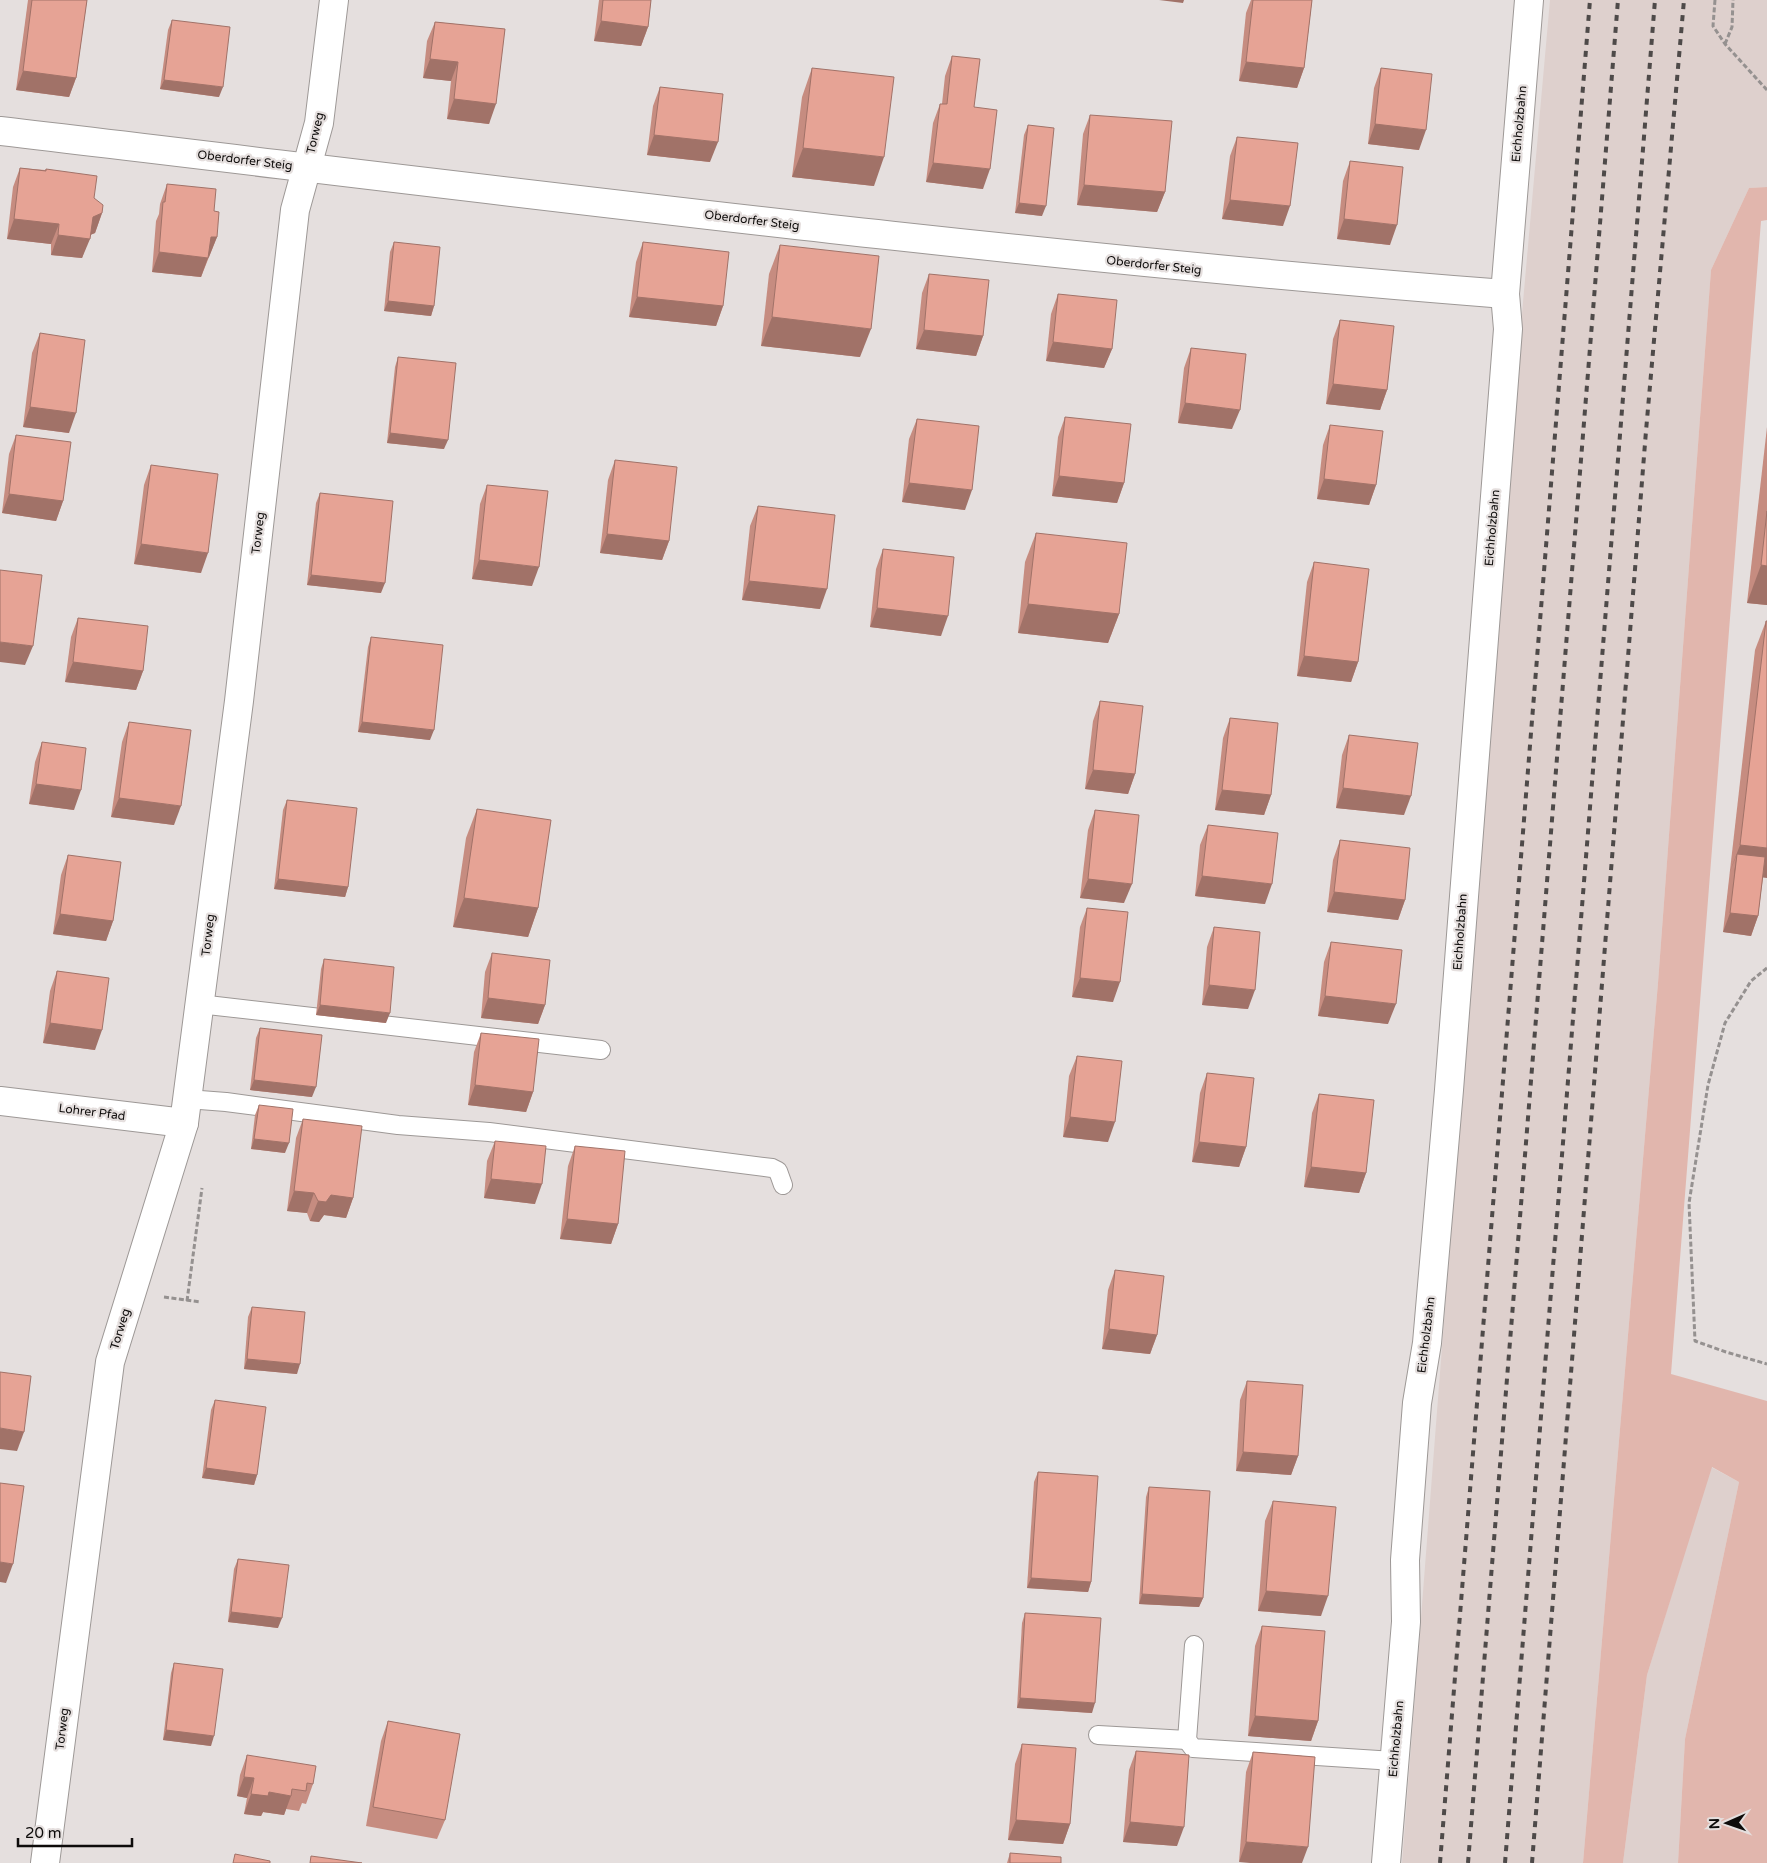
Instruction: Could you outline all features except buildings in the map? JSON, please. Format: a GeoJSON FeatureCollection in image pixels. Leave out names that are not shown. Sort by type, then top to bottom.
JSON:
{"type":"FeatureCollection","features":[{"type":"Feature","properties":{"kind":"street","name":"Torweg"},"geometry":{"type":"LineString","coordinates":[[45,1863],[110,1362],[185,1111],[239,701],[295,210],[319,124],[334,0]]}},
{"type":"Feature","properties":{"kind":"street","name":"Eichholzbahn"},"geometry":{"type":"LineString","coordinates":[[1386,1863],[1406,1622],[1405,1560],[1410,1494],[1417,1403],[1427,1343],[1448,1100],[1508,329],[1505,294],[1529,0]]}},
{"type":"Feature","properties":{"kind":"street","name":"Oberdorfer Steig"},"geometry":{"type":"LineString","coordinates":[[0,131],[1055,255],[1326,280],[1505,294]]}},
{"type":"Feature","properties":{"kind":"street","name":"Lohrer Pfad"},"geometry":{"type":"LineString","coordinates":[[0,1101],[185,1111]]}},
{"type":"Feature","properties":{"kind":"lane"},"geometry":{"type":"LineString","coordinates":[[199,1004],[601,1050]]}},
{"type":"Feature","properties":{"kind":"lane"},"geometry":{"type":"LineString","coordinates":[[185,1111],[226,1102],[398,1125],[489,1132],[772,1168],[778,1170],[783,1185]]}},
{"type":"Feature","properties":{"kind":"lane"},"geometry":{"type":"LineString","coordinates":[[1194,1645],[1187,1740],[1193,1748],[1394,1761]]}},
{"type":"Feature","properties":{"kind":"lane"},"geometry":{"type":"LineString","coordinates":[[1098,1735],[1187,1740]]}},
{"type":"Feature","properties":{"kind":"path"},"geometry":{"type":"LineString","coordinates":[[1715,0],[1713,26],[1725,44],[1767,90]]}},
{"type":"Feature","properties":{"kind":"path"},"geometry":{"type":"LineString","coordinates":[[1725,44],[1732,27],[1734,0]]}},
{"type":"Feature","properties":{"kind":"path"},"geometry":{"type":"LineString","coordinates":[[1767,968],[1751,981],[1725,1023],[1708,1085],[1689,1203],[1695,1341],[1767,1364]]}},
{"type":"Feature","properties":{"kind":"path"},"geometry":{"type":"LineString","coordinates":[[187,1301],[202,1187]]}},
{"type":"Feature","properties":{"kind":"shaded area"},"geometry":{"type":"Polygon","coordinates":[[[1550,0],[1767,0],[1767,187],[1749,188],[1711,270],[1658,983],[1583,1863],[1402,1863],[1523,302],[1550,0]]]}},
{"type":"Feature","properties":{"kind":"shaded area"},"geometry":{"type":"Polygon","coordinates":[[[1767,187],[1767,220],[1761,221],[1671,1374],[1767,1401],[1767,1863],[1678,1863],[1685,1739],[1739,1482],[1712,1467],[1647,1675],[1623,1863],[1583,1863],[1658,983],[1711,270],[1749,188],[1767,187]]]}},
{"type":"Feature","properties":{"kind":"shaded area"},"geometry":{"type":"Polygon","coordinates":[[[1711,1467],[1739,1482],[1685,1739],[1678,1863],[1623,1863],[1647,1675],[1711,1467]]]}},
{"type":"Feature","properties":{"kind":"railway"},"geometry":{"type":"LineString","coordinates":[[1440,1863],[1590,0]]}},
{"type":"Feature","properties":{"kind":"railway"},"geometry":{"type":"LineString","coordinates":[[1468,1863],[1618,0]]}},
{"type":"Feature","properties":{"kind":"railway"},"geometry":{"type":"LineString","coordinates":[[1505,1863],[1655,0]]}},
{"type":"Feature","properties":{"kind":"railway"},"geometry":{"type":"LineString","coordinates":[[1532,1863],[1646,431],[1684,0]]}}]}
